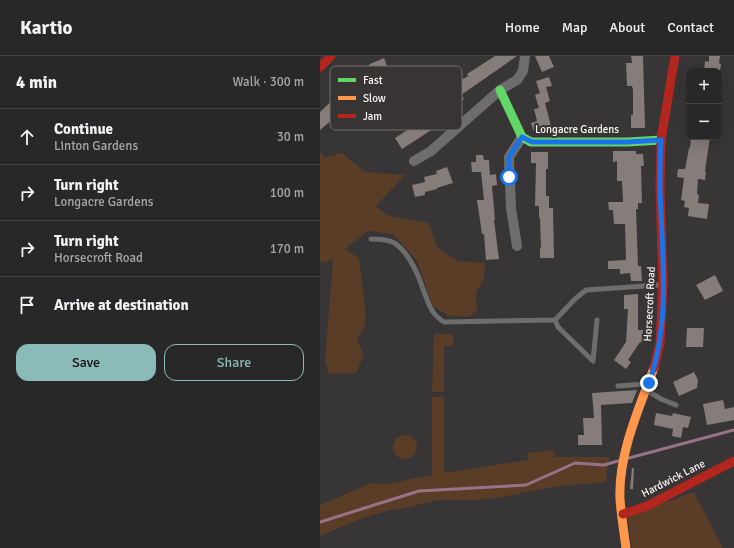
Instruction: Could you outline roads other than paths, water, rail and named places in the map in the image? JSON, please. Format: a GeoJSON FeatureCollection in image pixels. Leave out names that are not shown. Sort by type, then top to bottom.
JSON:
{"type":"FeatureCollection","features":[{"type":"Feature","properties":{"kind":"street"},"geometry":{"type":"LineString","coordinates":[[320,67],[330,56]]}},
{"type":"Feature","properties":{"kind":"street"},"geometry":{"type":"LineString","coordinates":[[462,122],[500,90],[517,80],[523,71],[525,56]]}},
{"type":"Feature","properties":{"kind":"street","name":"Horsecroft Road"},"geometry":{"type":"LineString","coordinates":[[626,548],[620,498],[623,462],[655,367],[660,343],[663,284],[660,187],[661,140],[668,92],[676,56]]}},
{"type":"Feature","properties":{"kind":"street","name":"Longacre Gardens"},"geometry":{"type":"LineString","coordinates":[[500,90],[522,137],[532,142],[628,142],[661,140]]}},
{"type":"Feature","properties":{"kind":"street"},"geometry":{"type":"LineString","coordinates":[[414,161],[431,151],[454,130]]}},
{"type":"Feature","properties":{"kind":"street"},"geometry":{"type":"LineString","coordinates":[[517,246],[511,208],[509,157],[522,137]]}},
{"type":"Feature","properties":{"kind":"street","name":"Hardwick Lane"},"geometry":{"type":"LineString","coordinates":[[623,514],[648,506],[734,461]]}},
{"type":"Feature","properties":{"kind":"lane"},"geometry":{"type":"LineString","coordinates":[[371,239],[384,240],[395,244],[405,254],[420,280],[435,316],[444,322],[555,320],[586,290],[663,284]]}},
{"type":"Feature","properties":{"kind":"lane"},"geometry":{"type":"LineString","coordinates":[[555,320],[558,327],[593,361],[597,320]]}},
{"type":"Feature","properties":{"kind":"lane"},"geometry":{"type":"LineString","coordinates":[[618,386],[648,387],[661,399],[676,405]]}},
{"type":"Feature","properties":{"kind":"waterway"},"geometry":{"type":"LineString","coordinates":[[629,458],[734,430]]}},
{"type":"Feature","properties":{"kind":"waterway"},"geometry":{"type":"LineString","coordinates":[[320,522],[419,491],[526,485],[575,463],[604,465],[618,461]]}}]}
